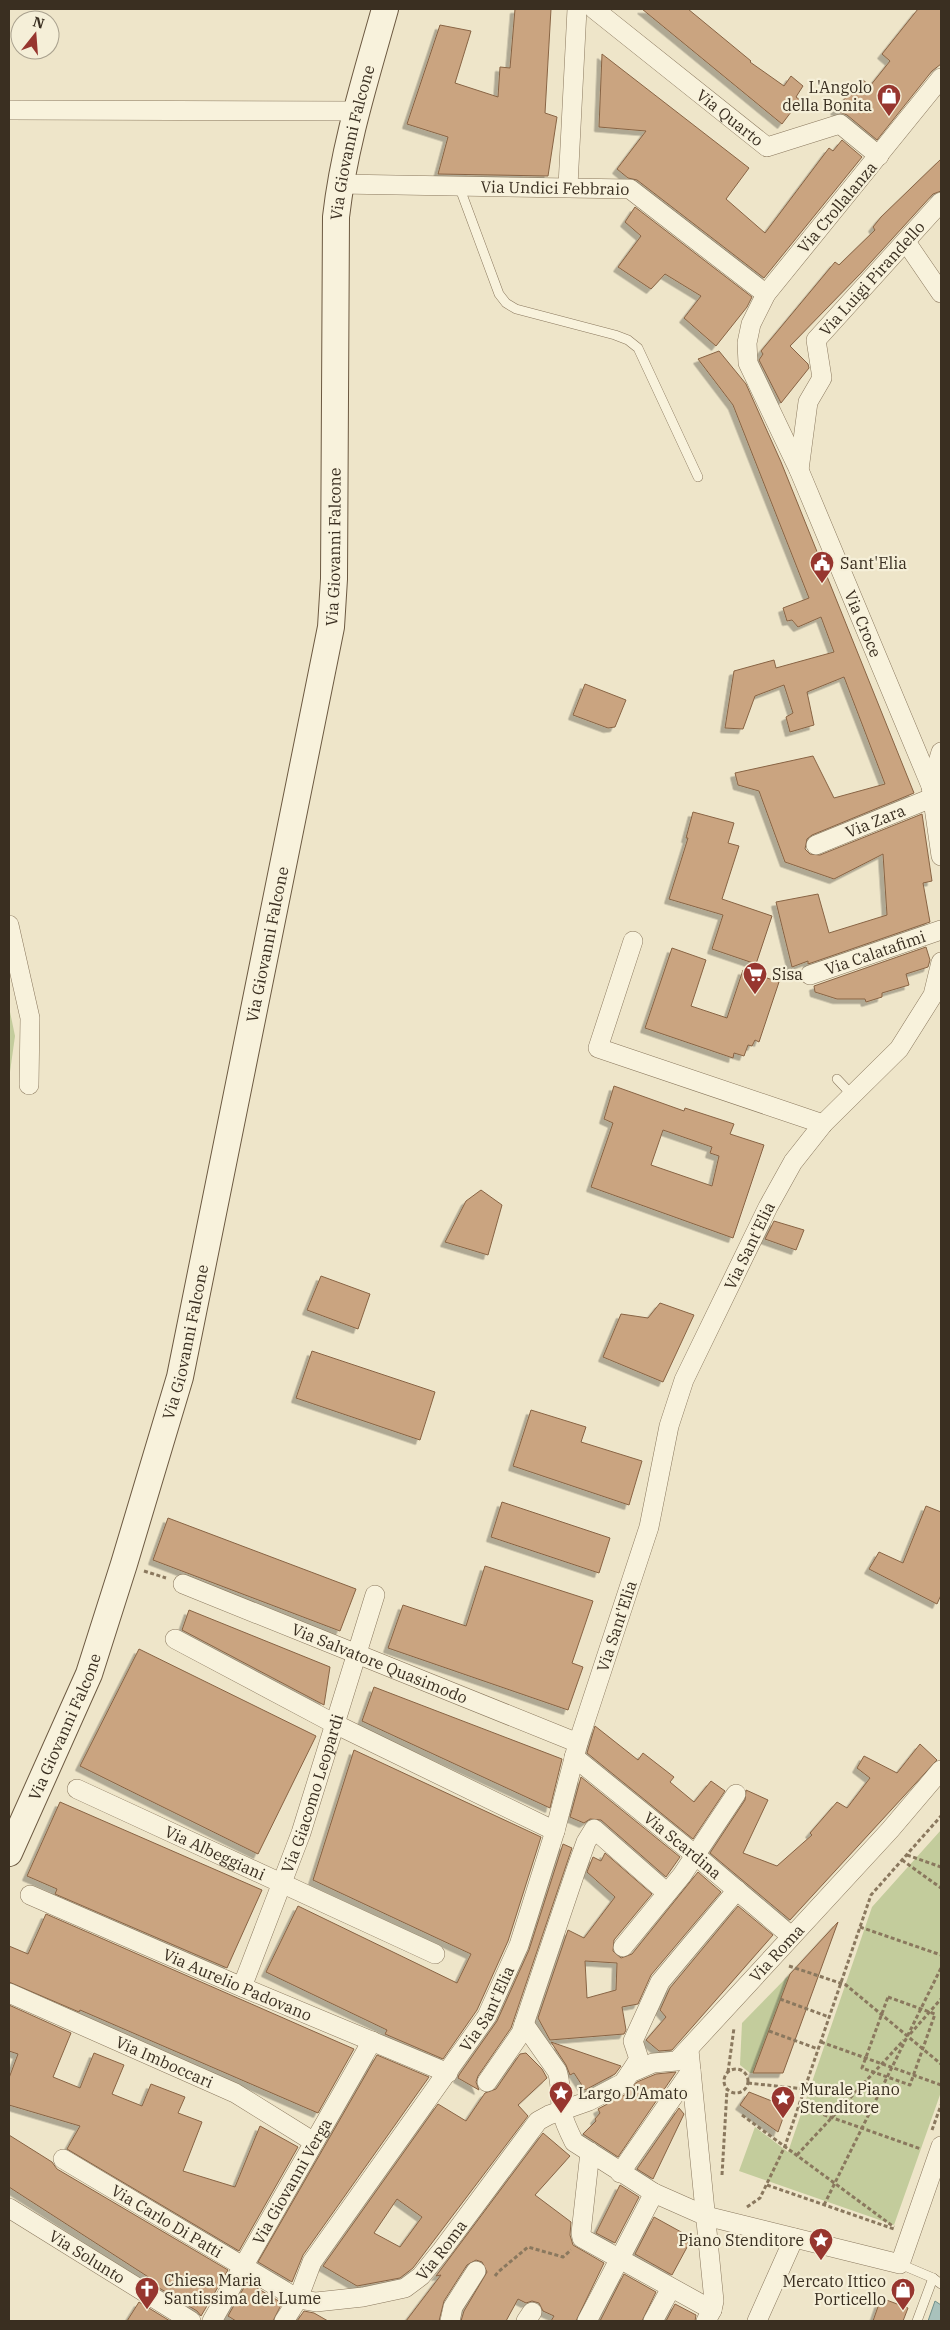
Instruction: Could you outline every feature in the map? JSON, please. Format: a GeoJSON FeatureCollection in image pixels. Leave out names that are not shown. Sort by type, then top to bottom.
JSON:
{"type":"FeatureCollection","features":[{"type":"Feature","properties":{"kind":"street","name":"Via Giovanni Falcone"},"geometry":{"type":"LineString","coordinates":[[9,1853],[89,1674],[180,1377],[330,627],[334,579],[336,217],[340,184],[385,9]]}},
{"type":"Feature","properties":{"kind":"street"},"geometry":{"type":"LineString","coordinates":[[568,186],[576,9]]}},
{"type":"Feature","properties":{"kind":"street","name":"Via Quarto"},"geometry":{"type":"LineString","coordinates":[[594,9],[767,147],[840,124],[879,156]]}},
{"type":"Feature","properties":{"kind":"street","name":"Via Crollalanza"},"geometry":{"type":"LineString","coordinates":[[747,343],[751,324],[766,294],[941,78]]}},
{"type":"Feature","properties":{"kind":"street"},"geometry":{"type":"LineString","coordinates":[[9,110],[357,112]]}},
{"type":"Feature","properties":{"kind":"street","name":"Via Undici Febbraio"},"geometry":{"type":"LineString","coordinates":[[340,184],[568,186],[630,189],[766,294]]}},
{"type":"Feature","properties":{"kind":"street","name":"Via Luigi Pirandello"},"geometry":{"type":"LineString","coordinates":[[799,470],[808,402],[822,378],[816,340],[940,207]]}},
{"type":"Feature","properties":{"kind":"street"},"geometry":{"type":"LineString","coordinates":[[906,242],[941,293]]}},
{"type":"Feature","properties":{"kind":"street","name":"Via Croce"},"geometry":{"type":"LineString","coordinates":[[747,343],[748,363],[799,470],[933,792],[941,856]]}},
{"type":"Feature","properties":{"kind":"street"},"geometry":{"type":"LineString","coordinates":[[933,792],[941,752]]}},
{"type":"Feature","properties":{"kind":"street","name":"Via Zara"},"geometry":{"type":"LineString","coordinates":[[816,845],[933,792]]}},
{"type":"Feature","properties":{"kind":"street"},"geometry":{"type":"LineString","coordinates":[[9,925],[30,1018],[29,1085]]}},
{"type":"Feature","properties":{"kind":"street","name":"Via Calatafimi"},"geometry":{"type":"LineString","coordinates":[[810,975],[941,930]]}},
{"type":"Feature","properties":{"kind":"street"},"geometry":{"type":"LineString","coordinates":[[633,941],[598,1048],[823,1124]]}},
{"type":"Feature","properties":{"kind":"street","name":"Via Sant'Elia"},"geometry":{"type":"LineString","coordinates":[[284,2321],[298,2298],[312,2262],[487,2016],[519,1944],[555,1831],[576,1750],[650,1527],[669,1426],[684,1380],[768,1207],[793,1162],[823,1124],[900,1049],[933,995],[941,962]]}},
{"type":"Feature","properties":{"kind":"street","name":"Via Salvatore Quasimodo"},"geometry":{"type":"LineString","coordinates":[[183,1584],[357,1654],[576,1750]]}},
{"type":"Feature","properties":{"kind":"street","name":"Via Giacomo Leopardi"},"geometry":{"type":"LineString","coordinates":[[242,1987],[301,1833],[375,1595]]}},
{"type":"Feature","properties":{"kind":"street"},"geometry":{"type":"LineString","coordinates":[[175,1639],[336,1724],[555,1831]]}},
{"type":"Feature","properties":{"kind":"street","name":"Via Scardina"},"geometry":{"type":"LineString","coordinates":[[576,1750],[791,1936]]}},
{"type":"Feature","properties":{"kind":"street","name":"Via Roma"},"geometry":{"type":"LineString","coordinates":[[298,2298],[316,2302],[363,2297],[405,2288],[421,2276],[538,2122],[589,2101],[623,2083],[630,2073],[653,2063],[677,2061],[890,1830],[941,1770]]}},
{"type":"Feature","properties":{"kind":"street","name":"Via Albeggiani"},"geometry":{"type":"LineString","coordinates":[[77,1789],[435,1954]]}},
{"type":"Feature","properties":{"kind":"street"},"geometry":{"type":"LineString","coordinates":[[624,1948],[682,1875],[694,1854],[736,1794]]}},
{"type":"Feature","properties":{"kind":"street"},"geometry":{"type":"LineString","coordinates":[[487,2082],[521,2033],[576,1867],[586,1842],[594,1829],[667,1892]]}},
{"type":"Feature","properties":{"kind":"street"},"geometry":{"type":"LineString","coordinates":[[630,2073],[638,2059],[633,2041],[660,1982],[737,1890]]}},
{"type":"Feature","properties":{"kind":"street","name":"Via Aurelio Padovano"},"geometry":{"type":"LineString","coordinates":[[30,1895],[242,1987],[448,2073]]}},
{"type":"Feature","properties":{"kind":"street","name":"Via Imboccari"},"geometry":{"type":"LineString","coordinates":[[9,1993],[235,2093],[314,2142]]}},
{"type":"Feature","properties":{"kind":"street"},"geometry":{"type":"LineString","coordinates":[[524,2024],[557,2071],[560,2080],[562,2111],[568,2132],[574,2142],[654,2193],[706,2216],[900,2264],[933,2143]]}},
{"type":"Feature","properties":{"kind":"street","name":"Via Giovanni Verga"},"geometry":{"type":"LineString","coordinates":[[212,2321],[372,2041]]}},
{"type":"Feature","properties":{"kind":"street"},"geometry":{"type":"LineString","coordinates":[[590,2152],[582,2238],[671,2288],[709,2316],[714,2301],[688,2050]]}},
{"type":"Feature","properties":{"kind":"street"},"geometry":{"type":"LineString","coordinates":[[620,2173],[691,2071]]}},
{"type":"Feature","properties":{"kind":"street","name":"Via Carlo Di Patti"},"geometry":{"type":"LineString","coordinates":[[63,2159],[298,2298]]}},
{"type":"Feature","properties":{"kind":"street"},"geometry":{"type":"LineString","coordinates":[[586,2321],[654,2193]]}},
{"type":"Feature","properties":{"kind":"street","name":"Via Solunto"},"geometry":{"type":"LineString","coordinates":[[9,2208],[191,2321]]}},
{"type":"Feature","properties":{"kind":"street"},"geometry":{"type":"LineString","coordinates":[[757,2321],[794,2238]]}},
{"type":"Feature","properties":{"kind":"street"},"geometry":{"type":"LineString","coordinates":[[450,2321],[453,2307],[476,2271]]}},
{"type":"Feature","properties":{"kind":"street"},"geometry":{"type":"LineString","coordinates":[[653,2321],[671,2288]]}},
{"type":"Feature","properties":{"kind":"lane"},"geometry":{"type":"LineString","coordinates":[[459,186],[499,294],[506,303],[516,309],[615,335],[628,340],[638,348],[698,478]]}},
{"type":"Feature","properties":{"kind":"lane"},"geometry":{"type":"LineString","coordinates":[[837,1079],[852,1095]]}},
{"type":"Feature","properties":{"kind":"lane"},"geometry":{"type":"LineString","coordinates":[[900,2264],[933,2278],[941,2284]]}},
{"type":"Feature","properties":{"kind":"lane"},"geometry":{"type":"LineString","coordinates":[[917,2321],[933,2278]]}},
{"type":"Feature","properties":{"kind":"path"},"geometry":{"type":"LineString","coordinates":[[124,1564],[183,1584]]}},
{"type":"Feature","properties":{"kind":"path"},"geometry":{"type":"LineString","coordinates":[[741,2210],[753,2205],[760,2198],[785,2146],[871,1895],[941,1816]]}},
{"type":"Feature","properties":{"kind":"path"},"geometry":{"type":"LineString","coordinates":[[906,1855],[941,1867]]}},
{"type":"Feature","properties":{"kind":"path"},"geometry":{"type":"LineString","coordinates":[[902,1860],[941,1888]]}},
{"type":"Feature","properties":{"kind":"path"},"geometry":{"type":"LineString","coordinates":[[860,1927],[941,1955]]}},
{"type":"Feature","properties":{"kind":"path"},"geometry":{"type":"LineString","coordinates":[[784,1971],[790,1965],[840,1983],[941,2064]]}},
{"type":"Feature","properties":{"kind":"path"},"geometry":{"type":"LineString","coordinates":[[824,2205],[941,1968]]}},
{"type":"Feature","properties":{"kind":"path"},"geometry":{"type":"LineString","coordinates":[[888,1997],[930,2012],[936,2014],[910,2085],[862,2068],[888,1997]]}},
{"type":"Feature","properties":{"kind":"path"},"geometry":{"type":"LineString","coordinates":[[780,1999],[829,2017]]}},
{"type":"Feature","properties":{"kind":"path"},"geometry":{"type":"LineString","coordinates":[[797,2155],[941,2000]]}},
{"type":"Feature","properties":{"kind":"path"},"geometry":{"type":"LineString","coordinates":[[722,2176],[728,2090],[724,2079],[728,2072],[736,2023]]}},
{"type":"Feature","properties":{"kind":"path"},"geometry":{"type":"LineString","coordinates":[[769,2031],[818,2049]]}},
{"type":"Feature","properties":{"kind":"path"},"geometry":{"type":"LineString","coordinates":[[821,2042],[941,2085]]}},
{"type":"Feature","properties":{"kind":"path"},"geometry":{"type":"LineString","coordinates":[[728,2072],[735,2069],[743,2071],[748,2078],[746,2089],[739,2093],[728,2090]]}},
{"type":"Feature","properties":{"kind":"path"},"geometry":{"type":"LineString","coordinates":[[748,2083],[804,2089]]}},
{"type":"Feature","properties":{"kind":"path"},"geometry":{"type":"LineString","coordinates":[[799,2106],[862,2128],[933,2143],[941,2105]]}},
{"type":"Feature","properties":{"kind":"path"},"geometry":{"type":"LineString","coordinates":[[742,2115],[835,2182],[897,2230]]}},
{"type":"Feature","properties":{"kind":"path"},"geometry":{"type":"LineString","coordinates":[[767,2185],[897,2230]]}},
{"type":"Feature","properties":{"kind":"path"},"geometry":{"type":"LineString","coordinates":[[897,2230],[900,2221]]}},
{"type":"Feature","properties":{"kind":"path"},"geometry":{"type":"LineString","coordinates":[[476,2271],[492,2282],[498,2272],[528,2247],[563,2257],[582,2238]]}},
{"type":"Feature","properties":{"kind":"green space"},"geometry":{"type":"Polygon","coordinates":[[[9,1007],[15,1036],[9,1079],[9,1007]]]}},
{"type":"Feature","properties":{"kind":"green space"},"geometry":{"type":"Polygon","coordinates":[[[941,1830],[941,2092],[894,2225],[739,2171],[755,2127],[788,2152],[872,1907],[941,1830]]]}},
{"type":"Feature","properties":{"kind":"green space"},"geometry":{"type":"Polygon","coordinates":[[[790,1974],[753,2073],[750,2073],[740,2065],[742,2023],[790,1974]]]}},
{"type":"Feature","properties":{"kind":"water"},"geometry":{"type":"Polygon","coordinates":[[[935,2301],[941,2305],[941,2321],[928,2321],[935,2301]]]}},
{"type":"Feature","properties":{"kind":"building"},"geometry":{"type":"Polygon","coordinates":[[[515,9],[551,9],[545,113],[557,117],[548,176],[438,174],[448,137],[407,124],[440,25],[471,31],[455,83],[498,97],[500,67],[510,68],[515,9]]]}},
{"type":"Feature","properties":{"kind":"building"},"geometry":{"type":"Polygon","coordinates":[[[642,9],[688,9],[750,62],[784,86],[791,76],[803,86],[796,97],[800,100],[782,124],[642,9]]]}},
{"type":"Feature","properties":{"kind":"building"},"geometry":{"type":"Polygon","coordinates":[[[918,9],[941,9],[941,64],[932,71],[877,140],[847,115],[835,110],[862,79],[870,86],[890,61],[882,54],[918,9]]]}},
{"type":"Feature","properties":{"kind":"building"},"geometry":{"type":"Polygon","coordinates":[[[602,54],[749,168],[726,199],[765,233],[829,148],[833,151],[842,140],[862,157],[764,278],[637,180],[628,178],[617,169],[646,131],[599,127],[602,54]]]}},
{"type":"Feature","properties":{"kind":"building"},"geometry":{"type":"Polygon","coordinates":[[[941,159],[941,191],[933,194],[861,273],[790,346],[808,364],[809,368],[781,403],[759,360],[763,354],[761,351],[835,262],[839,265],[875,230],[873,227],[881,217],[941,159]]]}},
{"type":"Feature","properties":{"kind":"building"},"geometry":{"type":"Polygon","coordinates":[[[635,207],[752,297],[747,307],[716,346],[684,318],[701,296],[665,274],[651,289],[618,267],[641,236],[625,222],[635,207]]]}},
{"type":"Feature","properties":{"kind":"building"},"geometry":{"type":"Polygon","coordinates":[[[719,351],[746,384],[781,462],[914,793],[812,835],[807,839],[805,849],[810,854],[820,855],[922,814],[932,881],[923,883],[930,922],[808,964],[808,961],[792,967],[776,902],[818,894],[829,933],[887,915],[883,854],[834,879],[785,862],[759,791],[738,785],[735,773],[813,756],[834,798],[885,784],[844,677],[807,692],[814,725],[790,732],[786,717],[793,713],[784,685],[755,696],[743,729],[725,728],[734,671],[774,660],[776,668],[834,652],[821,617],[798,627],[792,620],[787,621],[783,608],[809,598],[733,405],[698,359],[719,351]]]}},
{"type":"Feature","properties":{"kind":"building"},"geometry":{"type":"Polygon","coordinates":[[[585,684],[626,700],[615,727],[608,728],[573,715],[585,684]]]}},
{"type":"Feature","properties":{"kind":"building"},"geometry":{"type":"Polygon","coordinates":[[[693,812],[734,823],[728,843],[739,846],[722,899],[772,916],[756,964],[712,949],[723,915],[669,899],[688,838],[686,838],[693,812]]]}},
{"type":"Feature","properties":{"kind":"building"},"geometry":{"type":"Polygon","coordinates":[[[926,947],[930,960],[928,967],[906,974],[909,985],[882,993],[882,997],[866,1002],[865,999],[837,999],[815,992],[814,986],[926,947]]]}},
{"type":"Feature","properties":{"kind":"building","name":"Sisa"},"geometry":{"type":"Polygon","coordinates":[[[672,948],[706,960],[691,1006],[727,1018],[743,970],[779,982],[759,1042],[755,1040],[752,1046],[748,1045],[744,1056],[734,1053],[733,1058],[645,1028],[672,948]]]}},
{"type":"Feature","properties":{"kind":"building"},"geometry":{"type":"Polygon","coordinates":[[[614,1086],[684,1111],[685,1108],[734,1124],[730,1134],[764,1145],[733,1238],[591,1187],[613,1123],[604,1119],[614,1086]],[[663,1130],[651,1165],[712,1186],[719,1156],[710,1153],[712,1147],[663,1130]]]}},
{"type":"Feature","properties":{"kind":"building"},"geometry":{"type":"Polygon","coordinates":[[[481,1190],[502,1205],[488,1255],[445,1242],[466,1201],[481,1190]]]}},
{"type":"Feature","properties":{"kind":"building"},"geometry":{"type":"Polygon","coordinates":[[[774,1221],[804,1230],[796,1250],[765,1239],[774,1221]]]}},
{"type":"Feature","properties":{"kind":"building"},"geometry":{"type":"Polygon","coordinates":[[[321,1276],[370,1294],[358,1329],[307,1310],[321,1276]]]}},
{"type":"Feature","properties":{"kind":"building"},"geometry":{"type":"Polygon","coordinates":[[[660,1303],[694,1315],[663,1382],[603,1357],[621,1314],[648,1318],[660,1303]]]}},
{"type":"Feature","properties":{"kind":"building"},"geometry":{"type":"Polygon","coordinates":[[[312,1351],[435,1392],[420,1440],[296,1398],[312,1351]]]}},
{"type":"Feature","properties":{"kind":"building"},"geometry":{"type":"Polygon","coordinates":[[[531,1410],[586,1427],[581,1442],[642,1461],[629,1505],[513,1466],[531,1410]]]}},
{"type":"Feature","properties":{"kind":"building"},"geometry":{"type":"Polygon","coordinates":[[[502,1502],[610,1538],[599,1573],[491,1537],[502,1502]]]}},
{"type":"Feature","properties":{"kind":"building"},"geometry":{"type":"Polygon","coordinates":[[[926,1506],[941,1512],[941,1595],[937,1604],[869,1569],[879,1552],[903,1563],[926,1506]]]}},
{"type":"Feature","properties":{"kind":"building"},"geometry":{"type":"Polygon","coordinates":[[[168,1518],[356,1589],[340,1631],[153,1560],[168,1518]]]}},
{"type":"Feature","properties":{"kind":"building"},"geometry":{"type":"Polygon","coordinates":[[[485,1566],[593,1601],[572,1663],[583,1667],[568,1710],[388,1648],[403,1605],[466,1626],[485,1566]]]}},
{"type":"Feature","properties":{"kind":"building"},"geometry":{"type":"Polygon","coordinates":[[[189,1610],[330,1667],[324,1705],[182,1630],[189,1610]]]}},
{"type":"Feature","properties":{"kind":"building"},"geometry":{"type":"Polygon","coordinates":[[[139,1649],[316,1736],[258,1854],[80,1766],[139,1649]]]}},
{"type":"Feature","properties":{"kind":"building"},"geometry":{"type":"Polygon","coordinates":[[[374,1687],[562,1759],[550,1808],[362,1721],[374,1687]]]}},
{"type":"Feature","properties":{"kind":"building"},"geometry":{"type":"Polygon","coordinates":[[[595,1726],[638,1760],[643,1753],[674,1777],[670,1782],[694,1802],[711,1781],[725,1791],[693,1839],[587,1753],[595,1726]]]}},
{"type":"Feature","properties":{"kind":"building"},"geometry":{"type":"Polygon","coordinates":[[[920,1744],[937,1760],[790,1920],[710,1853],[745,1800],[746,1790],[768,1800],[743,1853],[777,1866],[812,1835],[810,1833],[837,1802],[847,1808],[870,1778],[857,1768],[864,1756],[897,1773],[920,1744]]]}},
{"type":"Feature","properties":{"kind":"building"},"geometry":{"type":"Polygon","coordinates":[[[354,1750],[541,1837],[508,1941],[477,2010],[443,2059],[385,2034],[387,2030],[266,1972],[298,1906],[457,1983],[471,1954],[313,1880],[354,1750]]]}},
{"type":"Feature","properties":{"kind":"building"},"geometry":{"type":"Polygon","coordinates":[[[581,1777],[680,1857],[666,1877],[601,1820],[590,1819],[584,1823],[570,1817],[581,1777]]]}},
{"type":"Feature","properties":{"kind":"building"},"geometry":{"type":"Polygon","coordinates":[[[60,1802],[262,1890],[227,1968],[55,1894],[57,1889],[27,1876],[60,1802]]]}},
{"type":"Feature","properties":{"kind":"building"},"geometry":{"type":"Polygon","coordinates":[[[563,1844],[572,1848],[511,2028],[478,2076],[476,2082],[479,2090],[458,2078],[459,2075],[497,2021],[529,1950],[563,1844]]]}},
{"type":"Feature","properties":{"kind":"building"},"geometry":{"type":"Polygon","coordinates":[[[605,1853],[652,1894],[614,1940],[613,1951],[621,1958],[632,1954],[698,1872],[721,1892],[651,1975],[638,2004],[622,2007],[626,2030],[624,2034],[550,2040],[538,2018],[568,1930],[584,1938],[615,1897],[587,1872],[593,1857],[601,1861],[605,1853]],[[585,1961],[587,1998],[616,1990],[617,1963],[585,1961]]]}},
{"type":"Feature","properties":{"kind":"building"},"geometry":{"type":"Polygon","coordinates":[[[738,1906],[773,1935],[672,2050],[659,2051],[646,2040],[666,2017],[660,2010],[670,1988],[738,1906]]]}},
{"type":"Feature","properties":{"kind":"building"},"geometry":{"type":"Polygon","coordinates":[[[46,1914],[354,2049],[318,2113],[80,2010],[79,2012],[9,1982],[9,1946],[28,1954],[46,1914]]]}},
{"type":"Feature","properties":{"kind":"building"},"geometry":{"type":"Polygon","coordinates":[[[838,1922],[783,2073],[753,2073],[790,1974],[838,1922]]]}},
{"type":"Feature","properties":{"kind":"building"},"geometry":{"type":"Polygon","coordinates":[[[9,2005],[71,2033],[53,2077],[80,2088],[94,2053],[124,2065],[112,2094],[142,2106],[151,2084],[185,2097],[178,2113],[202,2122],[183,2171],[235,2187],[260,2126],[298,2147],[239,2251],[67,2149],[80,2126],[9,2105],[9,2078],[18,2054],[9,2051],[9,2005]]]}},
{"type":"Feature","properties":{"kind":"building"},"geometry":{"type":"Polygon","coordinates":[[[551,2042],[621,2066],[615,2074],[585,2090],[574,2073],[570,2075],[566,2065],[551,2042]]]}},
{"type":"Feature","properties":{"kind":"building"},"geometry":{"type":"Polygon","coordinates":[[[526,2053],[542,2069],[547,2078],[518,2105],[528,2116],[413,2268],[400,2278],[357,2286],[323,2266],[438,2104],[466,2121],[485,2093],[496,2089],[520,2054],[526,2053]],[[397,2199],[374,2233],[400,2247],[422,2217],[397,2199]]]}},
{"type":"Feature","properties":{"kind":"building"},"geometry":{"type":"Polygon","coordinates":[[[377,2055],[429,2077],[303,2255],[292,2282],[258,2262],[377,2055]]]}},
{"type":"Feature","properties":{"kind":"building"},"geometry":{"type":"Polygon","coordinates":[[[676,2072],[618,2157],[583,2134],[596,2121],[595,2119],[600,2113],[598,2109],[628,2093],[637,2082],[656,2074],[676,2072]]]}},
{"type":"Feature","properties":{"kind":"building"},"geometry":{"type":"Polygon","coordinates":[[[749,2092],[787,2107],[778,2132],[740,2105],[749,2092]]]}},
{"type":"Feature","properties":{"kind":"building"},"geometry":{"type":"Polygon","coordinates":[[[679,2108],[684,2114],[653,2179],[637,2169],[679,2108]]]}},
{"type":"Feature","properties":{"kind":"building"},"geometry":{"type":"Polygon","coordinates":[[[543,2133],[570,2156],[535,2195],[571,2222],[570,2235],[573,2245],[604,2263],[576,2321],[551,2321],[554,2316],[543,2311],[539,2303],[532,2301],[526,2303],[518,2299],[506,2321],[461,2321],[464,2311],[487,2272],[482,2262],[476,2260],[467,2265],[444,2301],[439,2321],[406,2321],[441,2275],[436,2276],[543,2133]]]}},
{"type":"Feature","properties":{"kind":"building"},"geometry":{"type":"Polygon","coordinates":[[[9,2135],[52,2162],[57,2169],[228,2270],[201,2316],[197,2311],[151,2283],[153,2280],[9,2187],[9,2135]]]}},
{"type":"Feature","properties":{"kind":"building"},"geometry":{"type":"Polygon","coordinates":[[[620,2185],[639,2197],[615,2243],[596,2233],[620,2185]]]}},
{"type":"Feature","properties":{"kind":"building"},"geometry":{"type":"Polygon","coordinates":[[[654,2217],[692,2238],[672,2275],[635,2254],[654,2217]]]}},
{"type":"Feature","properties":{"kind":"building"},"geometry":{"type":"Polygon","coordinates":[[[624,2274],[656,2292],[642,2321],[600,2321],[624,2274]]]}},
{"type":"Feature","properties":{"kind":"building"},"geometry":{"type":"Polygon","coordinates":[[[247,2282],[282,2303],[273,2321],[236,2321],[228,2316],[247,2282]]]}},
{"type":"Feature","properties":{"kind":"building"},"geometry":{"type":"Polygon","coordinates":[[[881,2298],[908,2308],[903,2321],[873,2321],[881,2298]]]}},
{"type":"Feature","properties":{"kind":"building","name":"Chiesa Maria Santissima del Lume"},"geometry":{"type":"Polygon","coordinates":[[[139,2302],[170,2321],[127,2321],[139,2302]]]}},
{"type":"Feature","properties":{"kind":"building"},"geometry":{"type":"Polygon","coordinates":[[[675,2304],[696,2315],[695,2321],[666,2321],[675,2304]]]}},
{"type":"Feature","properties":{"kind":"building"},"geometry":{"type":"Polygon","coordinates":[[[304,2311],[314,2313],[328,2321],[297,2321],[304,2311]]]}},
{"type":"Feature","properties":{"kind":"place","name":"L'Angolo della Bonita"},"geometry":{"type":"Point","coordinates":[889,117]}},
{"type":"Feature","properties":{"kind":"place","name":"Sant'Elia"},"geometry":{"type":"Point","coordinates":[822,584]}},
{"type":"Feature","properties":{"kind":"place","name":"Sisa"},"geometry":{"type":"Point","coordinates":[755,995]}},
{"type":"Feature","properties":{"kind":"place","name":"Largo D'Amato"},"geometry":{"type":"Point","coordinates":[561,2114]}},
{"type":"Feature","properties":{"kind":"place","name":"Murale Piano Stenditore"},"geometry":{"type":"Point","coordinates":[783,2119]}},
{"type":"Feature","properties":{"kind":"place","name":"Piano Stenditore"},"geometry":{"type":"Point","coordinates":[821,2261]}},
{"type":"Feature","properties":{"kind":"place","name":"Chiesa Maria Santissima del Lume"},"geometry":{"type":"Point","coordinates":[147,2310]}},
{"type":"Feature","properties":{"kind":"place","name":"Mercato Ittico Porticello"},"geometry":{"type":"Point","coordinates":[903,2311]}}]}
